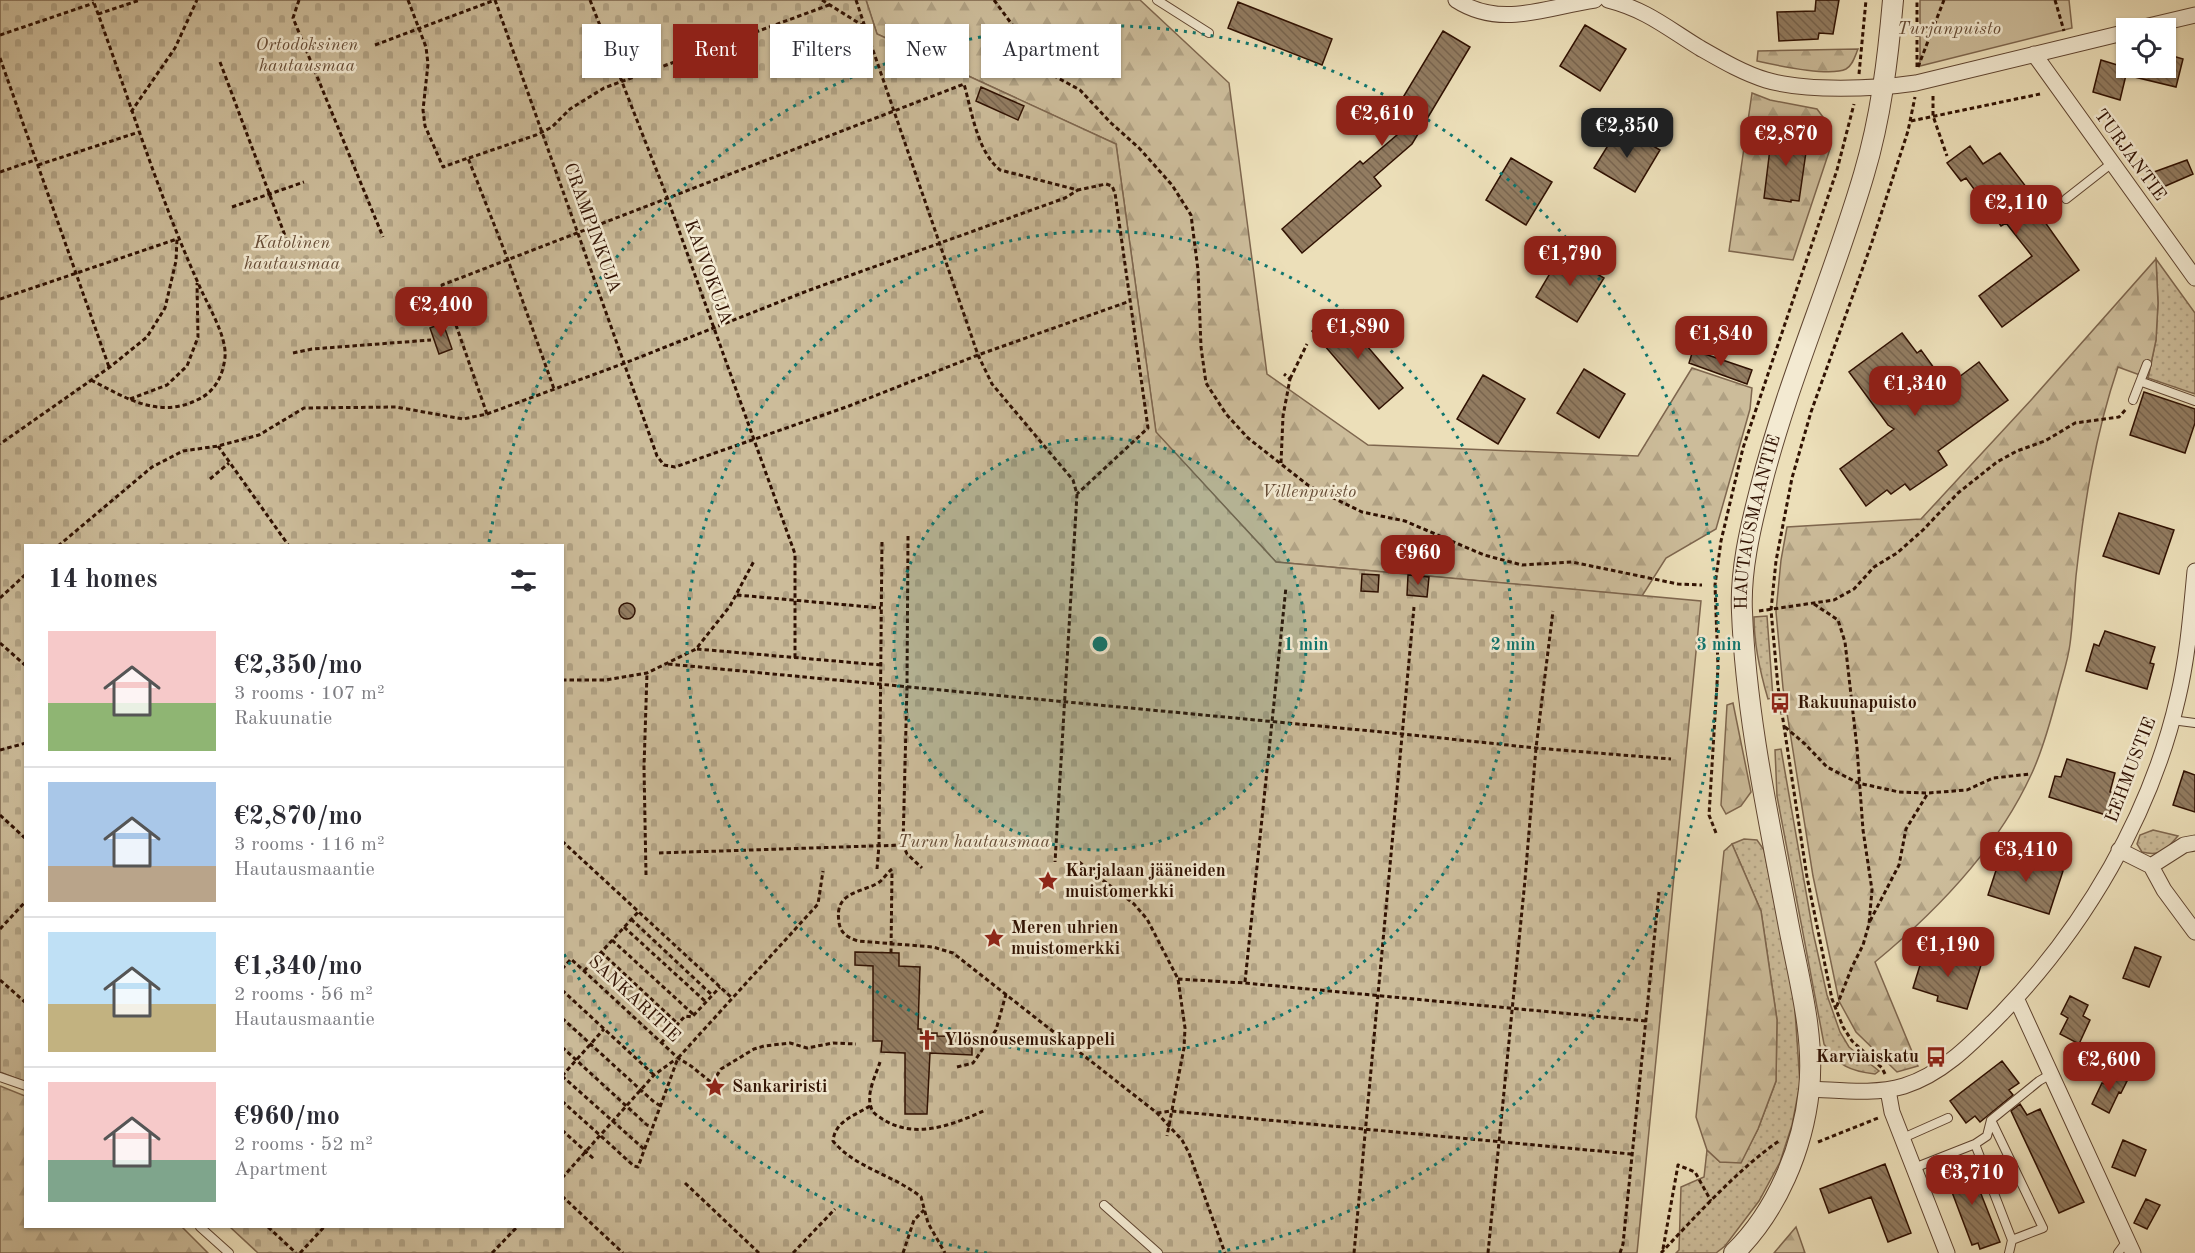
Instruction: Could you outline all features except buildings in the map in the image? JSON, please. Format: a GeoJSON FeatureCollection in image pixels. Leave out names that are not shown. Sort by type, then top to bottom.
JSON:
{"type":"FeatureCollection","features":[{"type":"Feature","properties":{"kind":"street"},"geometry":{"type":"LineString","coordinates":[[1456,0],[1479,12],[1506,16],[1595,0]]}},
{"type":"Feature","properties":{"kind":"street"},"geometry":{"type":"LineString","coordinates":[[1608,0],[1632,6],[1727,63],[1768,80],[1803,86],[1883,88],[1916,83],[2116,35]]}},
{"type":"Feature","properties":{"kind":"street","name":"HAUTAUSMAANTIE"},"geometry":{"type":"LineString","coordinates":[[1734,1253],[1759,1223],[1787,1172],[1799,1142],[1809,1089],[1810,1067],[1807,1025],[1768,815],[1748,682],[1741,594],[1754,513],[1766,465],[1799,360],[1865,172],[1883,88],[1893,0]]}},
{"type":"Feature","properties":{"kind":"street"},"geometry":{"type":"LineString","coordinates":[[2176,19],[2195,15]]}},
{"type":"Feature","properties":{"kind":"street","name":"TURJANTIE"},"geometry":{"type":"LineString","coordinates":[[2034,54],[2195,278]]}},
{"type":"Feature","properties":{"kind":"street","name":"LEHMUSTIE"},"geometry":{"type":"LineString","coordinates":[[1809,1089],[1888,1090],[1922,1079],[1944,1066],[1972,1044],[2042,968],[2066,935],[2119,850],[2149,787],[2172,720],[2185,663],[2195,571]]}},
{"type":"Feature","properties":{"kind":"street"},"geometry":{"type":"LineString","coordinates":[[2151,866],[2184,845],[2195,843]]}},
{"type":"Feature","properties":{"kind":"street"},"geometry":{"type":"LineString","coordinates":[[2119,850],[2151,866],[2164,890],[2195,932]]}},
{"type":"Feature","properties":{"kind":"street"},"geometry":{"type":"LineString","coordinates":[[2016,998],[2126,1249]]}},
{"type":"Feature","properties":{"kind":"street"},"geometry":{"type":"LineString","coordinates":[[1888,1090],[1892,1112],[1947,1253]]}},
{"type":"Feature","properties":{"kind":"lane"},"geometry":{"type":"LineString","coordinates":[[1157,0],[1209,33]]}},
{"type":"Feature","properties":{"kind":"lane"},"geometry":{"type":"LineString","coordinates":[[2066,199],[2112,163]]}},
{"type":"Feature","properties":{"kind":"lane"},"geometry":{"type":"LineString","coordinates":[[2133,400],[2142,382],[2147,364]]}},
{"type":"Feature","properties":{"kind":"lane"},"geometry":{"type":"LineString","coordinates":[[2142,382],[2195,401]]}},
{"type":"Feature","properties":{"kind":"lane"},"geometry":{"type":"LineString","coordinates":[[2172,720],[2195,723]]}},
{"type":"Feature","properties":{"kind":"lane"},"geometry":{"type":"LineString","coordinates":[[1914,1168],[1975,1144],[1987,1136],[1991,1120],[2051,1074]]}},
{"type":"Feature","properties":{"kind":"lane"},"geometry":{"type":"LineString","coordinates":[[0,1077],[24,1085]]}},
{"type":"Feature","properties":{"kind":"lane"},"geometry":{"type":"LineString","coordinates":[[1903,1138],[1948,1118]]}},
{"type":"Feature","properties":{"kind":"lane"},"geometry":{"type":"LineString","coordinates":[[1991,1120],[2043,1228],[2012,1240]]}},
{"type":"Feature","properties":{"kind":"lane"},"geometry":{"type":"LineString","coordinates":[[1975,1144],[2012,1240],[2009,1253]]}},
{"type":"Feature","properties":{"kind":"lane"},"geometry":{"type":"LineString","coordinates":[[1104,1205],[1158,1253]]}},
{"type":"Feature","properties":{"kind":"lane"},"geometry":{"type":"LineString","coordinates":[[201,1228],[229,1253]]}},
{"type":"Feature","properties":{"kind":"path"},"geometry":{"type":"LineString","coordinates":[[98,15],[140,0]]}},
{"type":"Feature","properties":{"kind":"path"},"geometry":{"type":"LineString","coordinates":[[131,112],[175,48],[197,0]]}},
{"type":"Feature","properties":{"kind":"path"},"geometry":{"type":"LineString","coordinates":[[299,0],[293,18],[383,237]]}},
{"type":"Feature","properties":{"kind":"path"},"geometry":{"type":"LineString","coordinates":[[408,0],[426,47],[428,64],[423,110],[425,126],[442,167],[543,131],[552,126],[570,109],[604,88],[829,5]]}},
{"type":"Feature","properties":{"kind":"path"},"geometry":{"type":"LineString","coordinates":[[375,45],[495,0]]}},
{"type":"Feature","properties":{"kind":"path","name":"CRAMPINKUJA"},"geometry":{"type":"LineString","coordinates":[[495,0],[657,456],[664,465],[675,466],[754,440]]}},
{"type":"Feature","properties":{"kind":"path","name":"KAIVOKUJA"},"geometry":{"type":"LineString","coordinates":[[590,0],[667,197],[795,554],[795,658]]}},
{"type":"Feature","properties":{"kind":"path"},"geometry":{"type":"LineString","coordinates":[[822,0],[860,24]]}},
{"type":"Feature","properties":{"kind":"path"},"geometry":{"type":"LineString","coordinates":[[856,0],[864,24]]}},
{"type":"Feature","properties":{"kind":"path"},"geometry":{"type":"LineString","coordinates":[[994,0],[1022,38],[1041,56],[1047,72],[1080,90],[1140,149],[1172,184],[1191,214],[1206,383],[1226,414],[1248,438],[1309,486],[1362,512],[1405,521],[1484,555],[1522,565],[1572,562],[1678,584],[1702,585]]}},
{"type":"Feature","properties":{"kind":"path"},"geometry":{"type":"LineString","coordinates":[[1860,67],[1866,0]]}},
{"type":"Feature","properties":{"kind":"path"},"geometry":{"type":"LineString","coordinates":[[1917,0],[1917,68],[1944,0]]}},
{"type":"Feature","properties":{"kind":"path"},"geometry":{"type":"LineString","coordinates":[[2055,0],[2064,32]]}},
{"type":"Feature","properties":{"kind":"path"},"geometry":{"type":"LineString","coordinates":[[0,35],[93,1],[177,239],[220,332],[225,354],[218,383],[206,396],[190,404],[170,408],[152,407],[129,400],[91,380]]}},
{"type":"Feature","properties":{"kind":"path"},"geometry":{"type":"LineString","coordinates":[[873,51],[978,355],[992,384],[1073,480],[1077,494],[1055,862]]}},
{"type":"Feature","properties":{"kind":"path"},"geometry":{"type":"LineString","coordinates":[[0,57],[110,368]]}},
{"type":"Feature","properties":{"kind":"path"},"geometry":{"type":"LineString","coordinates":[[220,62],[290,249]]}},
{"type":"Feature","properties":{"kind":"path"},"geometry":{"type":"LineString","coordinates":[[487,414],[442,285],[893,110],[964,84],[984,150],[992,163],[1000,170],[1078,190]]}},
{"type":"Feature","properties":{"kind":"path"},"geometry":{"type":"LineString","coordinates":[[1911,121],[2040,94]]}},
{"type":"Feature","properties":{"kind":"path"},"geometry":{"type":"LineString","coordinates":[[1933,96],[1933,116],[1947,156]]}},
{"type":"Feature","properties":{"kind":"path"},"geometry":{"type":"LineString","coordinates":[[1888,1090],[1886,1075],[1882,1068],[1852,1041],[1836,1010],[1807,877],[1778,687],[1771,610],[1776,561],[1792,478],[1812,412],[1871,245],[1911,121],[1915,101]]}},
{"type":"Feature","properties":{"kind":"path"},"geometry":{"type":"LineString","coordinates":[[38,165],[138,132]]}},
{"type":"Feature","properties":{"kind":"path"},"geometry":{"type":"LineString","coordinates":[[468,158],[508,260],[554,389]]}},
{"type":"Feature","properties":{"kind":"path"},"geometry":{"type":"LineString","coordinates":[[0,172],[36,160]]}},
{"type":"Feature","properties":{"kind":"path"},"geometry":{"type":"LineString","coordinates":[[232,207],[304,182]]}},
{"type":"Feature","properties":{"kind":"path"},"geometry":{"type":"LineString","coordinates":[[60,544],[152,467],[183,451],[218,446],[259,435],[304,408],[396,406],[463,418],[487,414],[714,327],[1065,198],[1078,190],[1106,184],[1112,186],[1115,193],[1148,428],[1077,494]]}},
{"type":"Feature","properties":{"kind":"path"},"geometry":{"type":"LineString","coordinates":[[0,299],[177,239]]}},
{"type":"Feature","properties":{"kind":"path"},"geometry":{"type":"LineString","coordinates":[[0,444],[110,368],[147,337],[165,308],[175,269],[177,239]]}},
{"type":"Feature","properties":{"kind":"path"},"geometry":{"type":"LineString","coordinates":[[129,400],[167,385],[187,366],[198,337],[197,281]]}},
{"type":"Feature","properties":{"kind":"path"},"geometry":{"type":"LineString","coordinates":[[754,440],[849,406],[978,355],[1130,301]]}},
{"type":"Feature","properties":{"kind":"path"},"geometry":{"type":"LineString","coordinates":[[293,353],[312,349],[431,340]]}},
{"type":"Feature","properties":{"kind":"path"},"geometry":{"type":"LineString","coordinates":[[1281,463],[1283,416],[1290,379],[1307,344]]}},
{"type":"Feature","properties":{"kind":"path"},"geometry":{"type":"LineString","coordinates":[[1284,374],[1290,379]]}},
{"type":"Feature","properties":{"kind":"path"},"geometry":{"type":"LineString","coordinates":[[1771,610],[1834,600],[1854,589],[1874,567],[1897,553],[1923,530],[1958,493],[1997,462],[2017,451],[2045,441],[2075,423],[2120,417]]}},
{"type":"Feature","properties":{"kind":"path"},"geometry":{"type":"LineString","coordinates":[[218,446],[288,544]]}},
{"type":"Feature","properties":{"kind":"path"},"geometry":{"type":"LineString","coordinates":[[210,479],[229,462]]}},
{"type":"Feature","properties":{"kind":"path"},"geometry":{"type":"LineString","coordinates":[[908,536],[903,845],[907,854],[922,868]]}},
{"type":"Feature","properties":{"kind":"path"},"geometry":{"type":"LineString","coordinates":[[877,869],[882,540]]}},
{"type":"Feature","properties":{"kind":"path"},"geometry":{"type":"LineString","coordinates":[[564,680],[606,680],[647,673],[696,649],[730,606],[754,561]]}},
{"type":"Feature","properties":{"kind":"path"},"geometry":{"type":"LineString","coordinates":[[0,598],[24,576]]}},
{"type":"Feature","properties":{"kind":"path"},"geometry":{"type":"LineString","coordinates":[[1245,983],[1270,721],[1286,587]]}},
{"type":"Feature","properties":{"kind":"path"},"geometry":{"type":"LineString","coordinates":[[736,595],[881,608]]}},
{"type":"Feature","properties":{"kind":"path"},"geometry":{"type":"LineString","coordinates":[[1813,603],[1838,620],[1845,642],[1856,738],[1858,783],[1872,890],[1869,924],[1863,945],[1836,1010]]}},
{"type":"Feature","properties":{"kind":"path"},"geometry":{"type":"LineString","coordinates":[[1354,1253],[1414,607]]}},
{"type":"Feature","properties":{"kind":"path"},"geometry":{"type":"LineString","coordinates":[[1488,1253],[1536,748],[1553,611]]}},
{"type":"Feature","properties":{"kind":"path"},"geometry":{"type":"LineString","coordinates":[[0,643],[24,664]]}},
{"type":"Feature","properties":{"kind":"path"},"geometry":{"type":"LineString","coordinates":[[696,649],[881,665]]}},
{"type":"Feature","properties":{"kind":"path"},"geometry":{"type":"LineString","coordinates":[[668,664],[1671,759]]}},
{"type":"Feature","properties":{"kind":"path"},"geometry":{"type":"LineString","coordinates":[[646,875],[644,767],[647,673]]}},
{"type":"Feature","properties":{"kind":"path"},"geometry":{"type":"LineString","coordinates":[[1784,726],[1806,744],[1827,767],[1858,783],[1899,792],[1928,793],[1967,790],[1993,778],[2031,774]]}},
{"type":"Feature","properties":{"kind":"path"},"geometry":{"type":"LineString","coordinates":[[0,750],[24,744]]}},
{"type":"Feature","properties":{"kind":"path"},"geometry":{"type":"LineString","coordinates":[[1869,924],[1899,865],[1906,829],[1928,793]]}},
{"type":"Feature","properties":{"kind":"path"},"geometry":{"type":"LineString","coordinates":[[0,815],[24,837]]}},
{"type":"Feature","properties":{"kind":"path"},"geometry":{"type":"LineString","coordinates":[[564,843],[732,998]]}},
{"type":"Feature","properties":{"kind":"path"},"geometry":{"type":"LineString","coordinates":[[658,853],[903,845]]}},
{"type":"Feature","properties":{"kind":"path"},"geometry":{"type":"LineString","coordinates":[[1079,862],[1134,904],[1147,920],[1178,979],[1185,1028],[1184,1048],[1167,1136]]}},
{"type":"Feature","properties":{"kind":"path"},"geometry":{"type":"LineString","coordinates":[[891,952],[890,944],[892,869],[878,883],[851,893],[845,898],[838,918],[841,931],[850,939],[890,944],[943,949],[953,953],[1156,1113],[1182,1140],[1189,1153],[1225,1253]]}},
{"type":"Feature","properties":{"kind":"path"},"geometry":{"type":"LineString","coordinates":[[564,1176],[654,1075],[678,1058],[818,904],[823,871]]}},
{"type":"Feature","properties":{"kind":"path"},"geometry":{"type":"LineString","coordinates":[[1620,1253],[1623,1244],[1659,892]]}},
{"type":"Feature","properties":{"kind":"path"},"geometry":{"type":"LineString","coordinates":[[0,929],[24,903]]}},
{"type":"Feature","properties":{"kind":"path"},"geometry":{"type":"LineString","coordinates":[[584,971],[639,911]]}},
{"type":"Feature","properties":{"kind":"path"},"geometry":{"type":"LineString","coordinates":[[631,920],[712,995]]}},
{"type":"Feature","properties":{"kind":"path"},"geometry":{"type":"LineString","coordinates":[[624,927],[706,1002]]}},
{"type":"Feature","properties":{"kind":"path"},"geometry":{"type":"LineString","coordinates":[[612,940],[694,1015]]}},
{"type":"Feature","properties":{"kind":"path"},"geometry":{"type":"LineString","coordinates":[[601,952],[678,1024]]}},
{"type":"Feature","properties":{"kind":"path","name":"SANKARITIE"},"geometry":{"type":"LineString","coordinates":[[564,967],[571,959],[678,1058],[712,1083],[721,1068],[754,1049],[764,1046],[790,1043],[807,1048],[833,1043],[856,1044]]}},
{"type":"Feature","properties":{"kind":"path"},"geometry":{"type":"LineString","coordinates":[[1178,979],[1245,983],[1646,1022]]}},
{"type":"Feature","properties":{"kind":"path"},"geometry":{"type":"LineString","coordinates":[[0,980],[24,1001]]}},
{"type":"Feature","properties":{"kind":"path"},"geometry":{"type":"LineString","coordinates":[[662,1043],[685,1016],[692,1017],[720,987]]}},
{"type":"Feature","properties":{"kind":"path"},"geometry":{"type":"LineString","coordinates":[[564,992],[654,1075]]}},
{"type":"Feature","properties":{"kind":"path"},"geometry":{"type":"LineString","coordinates":[[957,1067],[973,1063],[996,1030],[1006,994]]}},
{"type":"Feature","properties":{"kind":"path"},"geometry":{"type":"LineString","coordinates":[[564,1020],[661,1106]]}},
{"type":"Feature","properties":{"kind":"path"},"geometry":{"type":"LineString","coordinates":[[564,1075],[604,1029]]}},
{"type":"Feature","properties":{"kind":"path"},"geometry":{"type":"LineString","coordinates":[[564,1049],[647,1125],[653,1127]]}},
{"type":"Feature","properties":{"kind":"path"},"geometry":{"type":"LineString","coordinates":[[564,1103],[634,1166],[638,1167],[678,1058]]}},
{"type":"Feature","properties":{"kind":"path"},"geometry":{"type":"LineString","coordinates":[[880,1062],[870,1096],[870,1106],[874,1113],[893,1125],[913,1130],[944,1127],[986,1110]]}},
{"type":"Feature","properties":{"kind":"path"},"geometry":{"type":"LineString","coordinates":[[564,1077],[645,1150]]}},
{"type":"Feature","properties":{"kind":"path"},"geometry":{"type":"LineString","coordinates":[[870,1106],[840,1123],[834,1133],[833,1141],[839,1149],[853,1158],[921,1197],[928,1223],[945,1253]]}},
{"type":"Feature","properties":{"kind":"path"},"geometry":{"type":"LineString","coordinates":[[1156,1113],[1171,1111],[1631,1154]]}},
{"type":"Feature","properties":{"kind":"path"},"geometry":{"type":"LineString","coordinates":[[564,1132],[595,1160]]}},
{"type":"Feature","properties":{"kind":"path"},"geometry":{"type":"LineString","coordinates":[[1661,1253],[1678,1165],[1695,1172],[1711,1201]]}},
{"type":"Feature","properties":{"kind":"path"},"geometry":{"type":"LineString","coordinates":[[685,1184],[759,1253]]}},
{"type":"Feature","properties":{"kind":"path"},"geometry":{"type":"LineString","coordinates":[[564,1199],[623,1253]]}},
{"type":"Feature","properties":{"kind":"path"},"geometry":{"type":"LineString","coordinates":[[793,1253],[835,1209]]}},
{"type":"Feature","properties":{"kind":"path"},"geometry":{"type":"LineString","coordinates":[[903,1253],[914,1220],[924,1210]]}},
{"type":"Feature","properties":{"kind":"path"},"geometry":{"type":"LineString","coordinates":[[269,1228],[298,1253],[323,1228]]}},
{"type":"Feature","properties":{"kind":"path"},"geometry":{"type":"LineString","coordinates":[[492,1253],[516,1228]]}},
{"type":"Feature","properties":{"kind":"green space","name":"Turun hautausmaa"},"geometry":{"type":"Polygon","coordinates":[[[0,0],[866,0],[877,34],[885,38],[885,78],[969,76],[1116,144],[1156,432],[1276,562],[1701,601],[1637,1253],[258,1253],[231,1228],[564,1228],[564,544],[24,544],[24,1082],[0,1072],[0,0]]]}},
{"type":"Feature","properties":{"kind":"green space","name":"Villenpuisto"},"geometry":{"type":"Polygon","coordinates":[[[866,0],[1140,0],[1229,83],[1267,374],[1368,445],[1638,456],[1692,368],[1752,388],[1750,409],[1716,529],[1666,558],[1642,596],[1276,562],[1156,433],[1116,144],[969,76],[969,24],[885,24],[885,38],[877,34],[866,0]]]}},
{"type":"Feature","properties":{"kind":"green space","name":"Turjanpuisto"},"geometry":{"type":"Polygon","coordinates":[[[1920,0],[2069,0],[2072,28],[1920,66],[1920,0]]]}},
{"type":"Feature","properties":{"kind":"green space"},"geometry":{"type":"Polygon","coordinates":[[[1858,49],[1850,65],[1838,71],[1802,70],[1757,61],[1758,51],[1858,49]]]}},
{"type":"Feature","properties":{"kind":"green space"},"geometry":{"type":"Polygon","coordinates":[[[1752,93],[1770,100],[1817,109],[1829,125],[1830,149],[1793,260],[1729,251],[1752,93]]]}},
{"type":"Feature","properties":{"kind":"green space"},"geometry":{"type":"Polygon","coordinates":[[[2156,259],[2195,313],[2195,394],[2148,378],[2156,340],[2158,303],[2156,259]]]}},
{"type":"Feature","properties":{"kind":"green space"},"geometry":{"type":"Polygon","coordinates":[[[2156,259],[2158,303],[2156,340],[2148,378],[2118,367],[2110,393],[2087,497],[2068,657],[2043,745],[2017,802],[1983,853],[1943,900],[1875,962],[1918,1066],[1897,1072],[1856,1032],[1839,1001],[1813,876],[1783,688],[1776,612],[1787,527],[1921,519],[2032,399],[2156,259]]]}},
{"type":"Feature","properties":{"kind":"green space"},"geometry":{"type":"Polygon","coordinates":[[[1767,616],[1773,698],[1768,699],[1758,658],[1754,617],[1767,616]]]}},
{"type":"Feature","properties":{"kind":"green space"},"geometry":{"type":"Polygon","coordinates":[[[1733,703],[1751,792],[1741,806],[1726,814],[1721,805],[1727,705],[1733,703]]]}},
{"type":"Feature","properties":{"kind":"green space"},"geometry":{"type":"Polygon","coordinates":[[[1781,749],[1813,932],[1827,995],[1840,1032],[1849,1047],[1879,1071],[1875,1074],[1845,1066],[1834,1058],[1824,1044],[1777,796],[1775,750],[1781,749]]]}},
{"type":"Feature","properties":{"kind":"green space"},"geometry":{"type":"Polygon","coordinates":[[[2153,830],[2178,836],[2159,853],[2142,852],[2137,844],[2140,835],[2153,830]]]}},
{"type":"Feature","properties":{"kind":"green space"},"geometry":{"type":"Polygon","coordinates":[[[1744,839],[1757,840],[1764,850],[1794,996],[1800,1084],[1792,1125],[1780,1162],[1759,1201],[1725,1246],[1716,1253],[1676,1253],[1679,1250],[1681,1187],[1704,1177],[1707,1150],[1720,1162],[1741,1162],[1758,1129],[1776,1081],[1777,1020],[1761,911],[1732,844],[1744,839]]]}},
{"type":"Feature","properties":{"kind":"green space"},"geometry":{"type":"Polygon","coordinates":[[[1732,844],[1761,911],[1777,1020],[1776,1081],[1758,1129],[1741,1163],[1720,1162],[1707,1150],[1696,1117],[1724,851],[1732,844]]]}},
{"type":"Feature","properties":{"kind":"green space"},"geometry":{"type":"Polygon","coordinates":[[[0,1086],[24,1096],[24,1228],[183,1228],[208,1253],[0,1253],[0,1086]]]}},
{"type":"Feature","properties":{"kind":"green space"},"geometry":{"type":"Polygon","coordinates":[[[1796,1227],[1805,1253],[1774,1253],[1796,1227]]]}},
{"type":"Feature","properties":{"kind":"place","name":"Rakuunapuisto"},"geometry":{"type":"Point","coordinates":[1780,703]}},
{"type":"Feature","properties":{"kind":"place","name":"Karjalaan jääneiden muistomerkki"},"geometry":{"type":"Point","coordinates":[1048,881]}},
{"type":"Feature","properties":{"kind":"place","name":"Meren uhrien muistomerkki"},"geometry":{"type":"Point","coordinates":[994,938]}},
{"type":"Feature","properties":{"kind":"place","name":"Ylösnousemuskappeli"},"geometry":{"type":"Point","coordinates":[927,1040]}},
{"type":"Feature","properties":{"kind":"place","name":"Karviaiskatu"},"geometry":{"type":"Point","coordinates":[1936,1057]}},
{"type":"Feature","properties":{"kind":"place","name":"Sankariristi"},"geometry":{"type":"Point","coordinates":[715,1087]}},
{"type":"Feature","properties":{"kind":"park label","name":"Ortodoksinen hautausmaa"},"geometry":{"type":"Point","coordinates":[307,55]}},
{"type":"Feature","properties":{"kind":"park label","name":"Katolinen hautausmaa"},"geometry":{"type":"Point","coordinates":[292,253]}}]}
